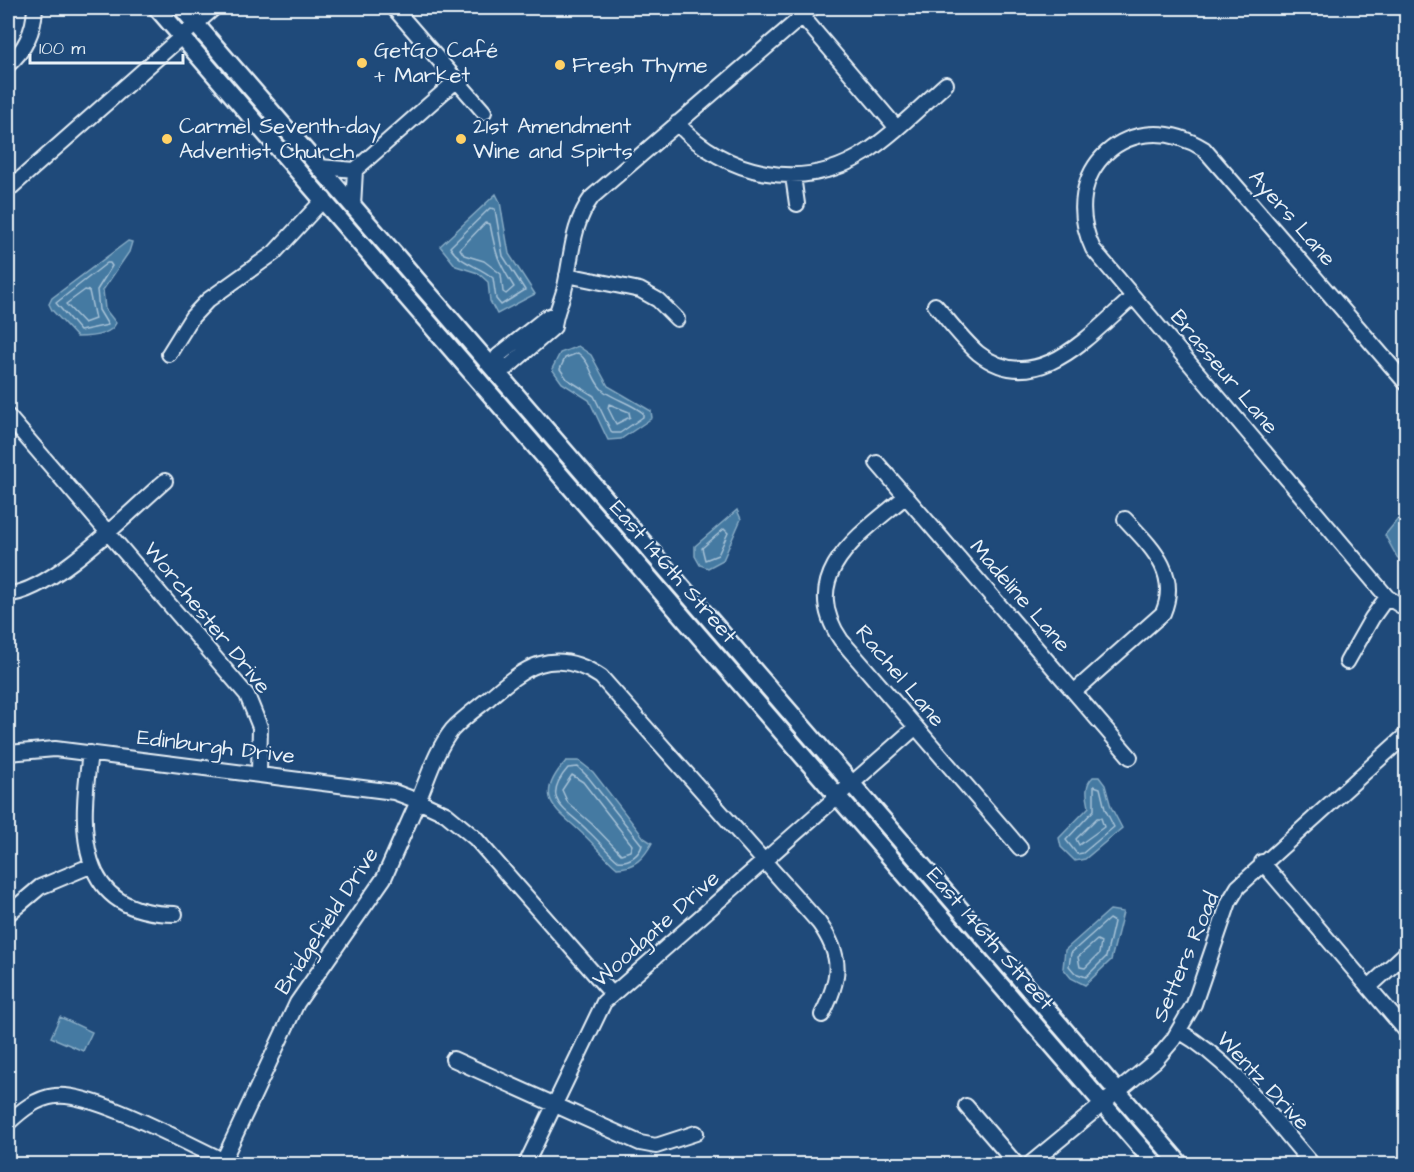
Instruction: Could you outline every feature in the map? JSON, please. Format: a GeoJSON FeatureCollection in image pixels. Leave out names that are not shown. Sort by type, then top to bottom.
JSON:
{"type":"FeatureCollection","features":[{"type":"Feature","properties":{"kind":"main road","name":"East 146th Street"},"geometry":{"type":"LineString","coordinates":[[157,8],[480,381],[843,791],[1110,1098],[1180,1164]]}},
{"type":"Feature","properties":{"kind":"main road","name":"East 146th Street"},"geometry":{"type":"LineString","coordinates":[[182,8],[496,367],[843,791]]}},
{"type":"Feature","properties":{"kind":"main road","name":"East 146th Street"},"geometry":{"type":"LineString","coordinates":[[1110,1098],[1155,1164]]}},
{"type":"Feature","properties":{"kind":"street"},"geometry":{"type":"LineString","coordinates":[[8,65],[28,38],[35,8]]}},
{"type":"Feature","properties":{"kind":"street"},"geometry":{"type":"LineString","coordinates":[[8,190],[214,8]]}},
{"type":"Feature","properties":{"kind":"street"},"geometry":{"type":"LineString","coordinates":[[394,8],[484,112]]}},
{"type":"Feature","properties":{"kind":"street"},"geometry":{"type":"LineString","coordinates":[[480,381],[496,367],[498,356],[547,317],[555,314],[567,275],[576,226],[587,204],[602,187],[807,12],[897,127]]}},
{"type":"Feature","properties":{"kind":"street"},"geometry":{"type":"LineString","coordinates":[[353,206],[355,170],[457,80]]}},
{"type":"Feature","properties":{"kind":"street"},"geometry":{"type":"LineString","coordinates":[[677,123],[699,145],[722,159],[758,172],[793,176],[822,172],[843,165],[864,154],[946,84]]}},
{"type":"Feature","properties":{"kind":"street","name":"Ayers Lane"},"geometry":{"type":"LineString","coordinates":[[1119,144],[1142,134],[1166,134],[1180,137],[1204,149],[1407,383]]}},
{"type":"Feature","properties":{"kind":"street","name":"Brasseur Lane"},"geometry":{"type":"LineString","coordinates":[[1119,144],[1101,158],[1087,181],[1082,200],[1082,219],[1093,249],[1387,597],[1407,609]]}},
{"type":"Feature","properties":{"kind":"street"},"geometry":{"type":"LineString","coordinates":[[320,167],[355,170]]}},
{"type":"Feature","properties":{"kind":"street"},"geometry":{"type":"LineString","coordinates":[[793,176],[797,204]]}},
{"type":"Feature","properties":{"kind":"street"},"geometry":{"type":"LineString","coordinates":[[169,354],[192,317],[208,300],[274,253],[324,200]]}},
{"type":"Feature","properties":{"kind":"street"},"geometry":{"type":"LineString","coordinates":[[567,275],[640,290],[658,300],[677,320]]}},
{"type":"Feature","properties":{"kind":"street"},"geometry":{"type":"LineString","coordinates":[[936,305],[963,338],[989,360],[1009,368],[1028,369],[1045,366],[1065,356],[1133,297]]}},
{"type":"Feature","properties":{"kind":"street","name":"Worchester Drive"},"geometry":{"type":"LineString","coordinates":[[8,416],[253,705],[260,727],[259,773]]}},
{"type":"Feature","properties":{"kind":"street","name":"Madeline Lane"},"geometry":{"type":"LineString","coordinates":[[876,463],[1130,757]]}},
{"type":"Feature","properties":{"kind":"street"},"geometry":{"type":"LineString","coordinates":[[8,594],[30,590],[54,577],[165,481]]}},
{"type":"Feature","properties":{"kind":"street","name":"Rachel Lane"},"geometry":{"type":"LineString","coordinates":[[906,496],[842,553],[830,573],[826,599],[833,628],[1020,848]]}},
{"type":"Feature","properties":{"kind":"street"},"geometry":{"type":"LineString","coordinates":[[1075,691],[1163,613],[1168,602],[1169,585],[1164,566],[1157,554],[1125,519]]}},
{"type":"Feature","properties":{"kind":"street"},"geometry":{"type":"LineString","coordinates":[[1347,662],[1387,597]]}},
{"type":"Feature","properties":{"kind":"street","name":"Bridgefield Drive"},"geometry":{"type":"LineString","coordinates":[[227,1163],[297,1003],[384,878],[443,745],[453,729],[518,673],[544,663],[567,662],[592,671],[609,684],[819,923],[834,947],[837,979],[822,1015]]}},
{"type":"Feature","properties":{"kind":"street","name":"Woodgate Drive"},"geometry":{"type":"LineString","coordinates":[[526,1164],[596,1014],[612,994],[916,727]]}},
{"type":"Feature","properties":{"kind":"street","name":"Setters Road"},"geometry":{"type":"LineString","coordinates":[[1030,1164],[1165,1051],[1194,1004],[1229,902],[1238,887],[1262,862],[1407,735]]}},
{"type":"Feature","properties":{"kind":"street","name":"Edinburgh Drive"},"geometry":{"type":"LineString","coordinates":[[8,753],[55,748],[394,792],[418,801],[446,814],[475,838],[612,994]]}},
{"type":"Feature","properties":{"kind":"street"},"geometry":{"type":"LineString","coordinates":[[90,753],[84,825],[90,866],[103,887],[125,904],[151,914],[175,914]]}},
{"type":"Feature","properties":{"kind":"street"},"geometry":{"type":"LineString","coordinates":[[1262,862],[1407,1031]]}},
{"type":"Feature","properties":{"kind":"street"},"geometry":{"type":"LineString","coordinates":[[8,914],[40,887],[90,866]]}},
{"type":"Feature","properties":{"kind":"street"},"geometry":{"type":"LineString","coordinates":[[1369,987],[1407,953]]}},
{"type":"Feature","properties":{"kind":"street","name":"Wentz Drive"},"geometry":{"type":"LineString","coordinates":[[1179,1031],[1203,1044],[1223,1062],[1312,1164]]}},
{"type":"Feature","properties":{"kind":"street"},"geometry":{"type":"LineString","coordinates":[[453,1059],[640,1143],[656,1146],[696,1132]]}},
{"type":"Feature","properties":{"kind":"street"},"geometry":{"type":"LineString","coordinates":[[8,1124],[43,1099],[71,1095],[97,1102],[227,1163]]}},
{"type":"Feature","properties":{"kind":"street"},"geometry":{"type":"LineString","coordinates":[[966,1106],[1016,1164]]}},
{"type":"Feature","properties":{"kind":"water"},"geometry":{"type":"Polygon","coordinates":[[[496,194],[500,202],[509,254],[535,294],[497,314],[490,301],[488,282],[478,273],[456,266],[440,246],[496,194]]]}},
{"type":"Feature","properties":{"kind":"water"},"geometry":{"type":"Polygon","coordinates":[[[128,241],[132,242],[129,252],[103,290],[105,309],[116,323],[104,333],[77,337],[52,310],[49,304],[52,298],[128,241]]]}},
{"type":"Feature","properties":{"kind":"water"},"geometry":{"type":"Polygon","coordinates":[[[578,346],[591,355],[608,386],[651,411],[652,418],[621,439],[608,440],[589,400],[562,383],[552,369],[560,353],[578,346]]]}},
{"type":"Feature","properties":{"kind":"water"},"geometry":{"type":"Polygon","coordinates":[[[1406,509],[1406,564],[1397,557],[1385,535],[1406,509]]]}},
{"type":"Feature","properties":{"kind":"water"},"geometry":{"type":"Polygon","coordinates":[[[737,510],[741,519],[723,560],[708,568],[700,565],[695,556],[695,546],[737,510]]]}},
{"type":"Feature","properties":{"kind":"water"},"geometry":{"type":"Polygon","coordinates":[[[566,761],[579,761],[593,772],[644,838],[652,843],[638,861],[623,868],[617,868],[557,810],[549,794],[556,774],[566,761]]]}},
{"type":"Feature","properties":{"kind":"water"},"geometry":{"type":"Polygon","coordinates":[[[1093,777],[1099,777],[1105,785],[1111,807],[1122,828],[1085,859],[1075,861],[1061,847],[1059,838],[1089,807],[1087,787],[1093,777]]]}},
{"type":"Feature","properties":{"kind":"water"},"geometry":{"type":"Polygon","coordinates":[[[1110,910],[1123,912],[1111,960],[1085,985],[1071,978],[1063,968],[1065,950],[1110,910]]]}},
{"type":"Feature","properties":{"kind":"water"},"geometry":{"type":"Polygon","coordinates":[[[60,1017],[92,1032],[83,1051],[51,1037],[60,1017]]]}},
{"type":"Feature","properties":{"kind":"place","name":"GetGo Café + Market"},"geometry":{"type":"Point","coordinates":[362,63]}},
{"type":"Feature","properties":{"kind":"place","name":"Fresh Thyme"},"geometry":{"type":"Point","coordinates":[560,65]}},
{"type":"Feature","properties":{"kind":"place","name":"Carmel Seventh-day Adventist Church"},"geometry":{"type":"Point","coordinates":[167,139]}},
{"type":"Feature","properties":{"kind":"place","name":"21st Amendment Wine and Spirts"},"geometry":{"type":"Point","coordinates":[461,139]}}]}
